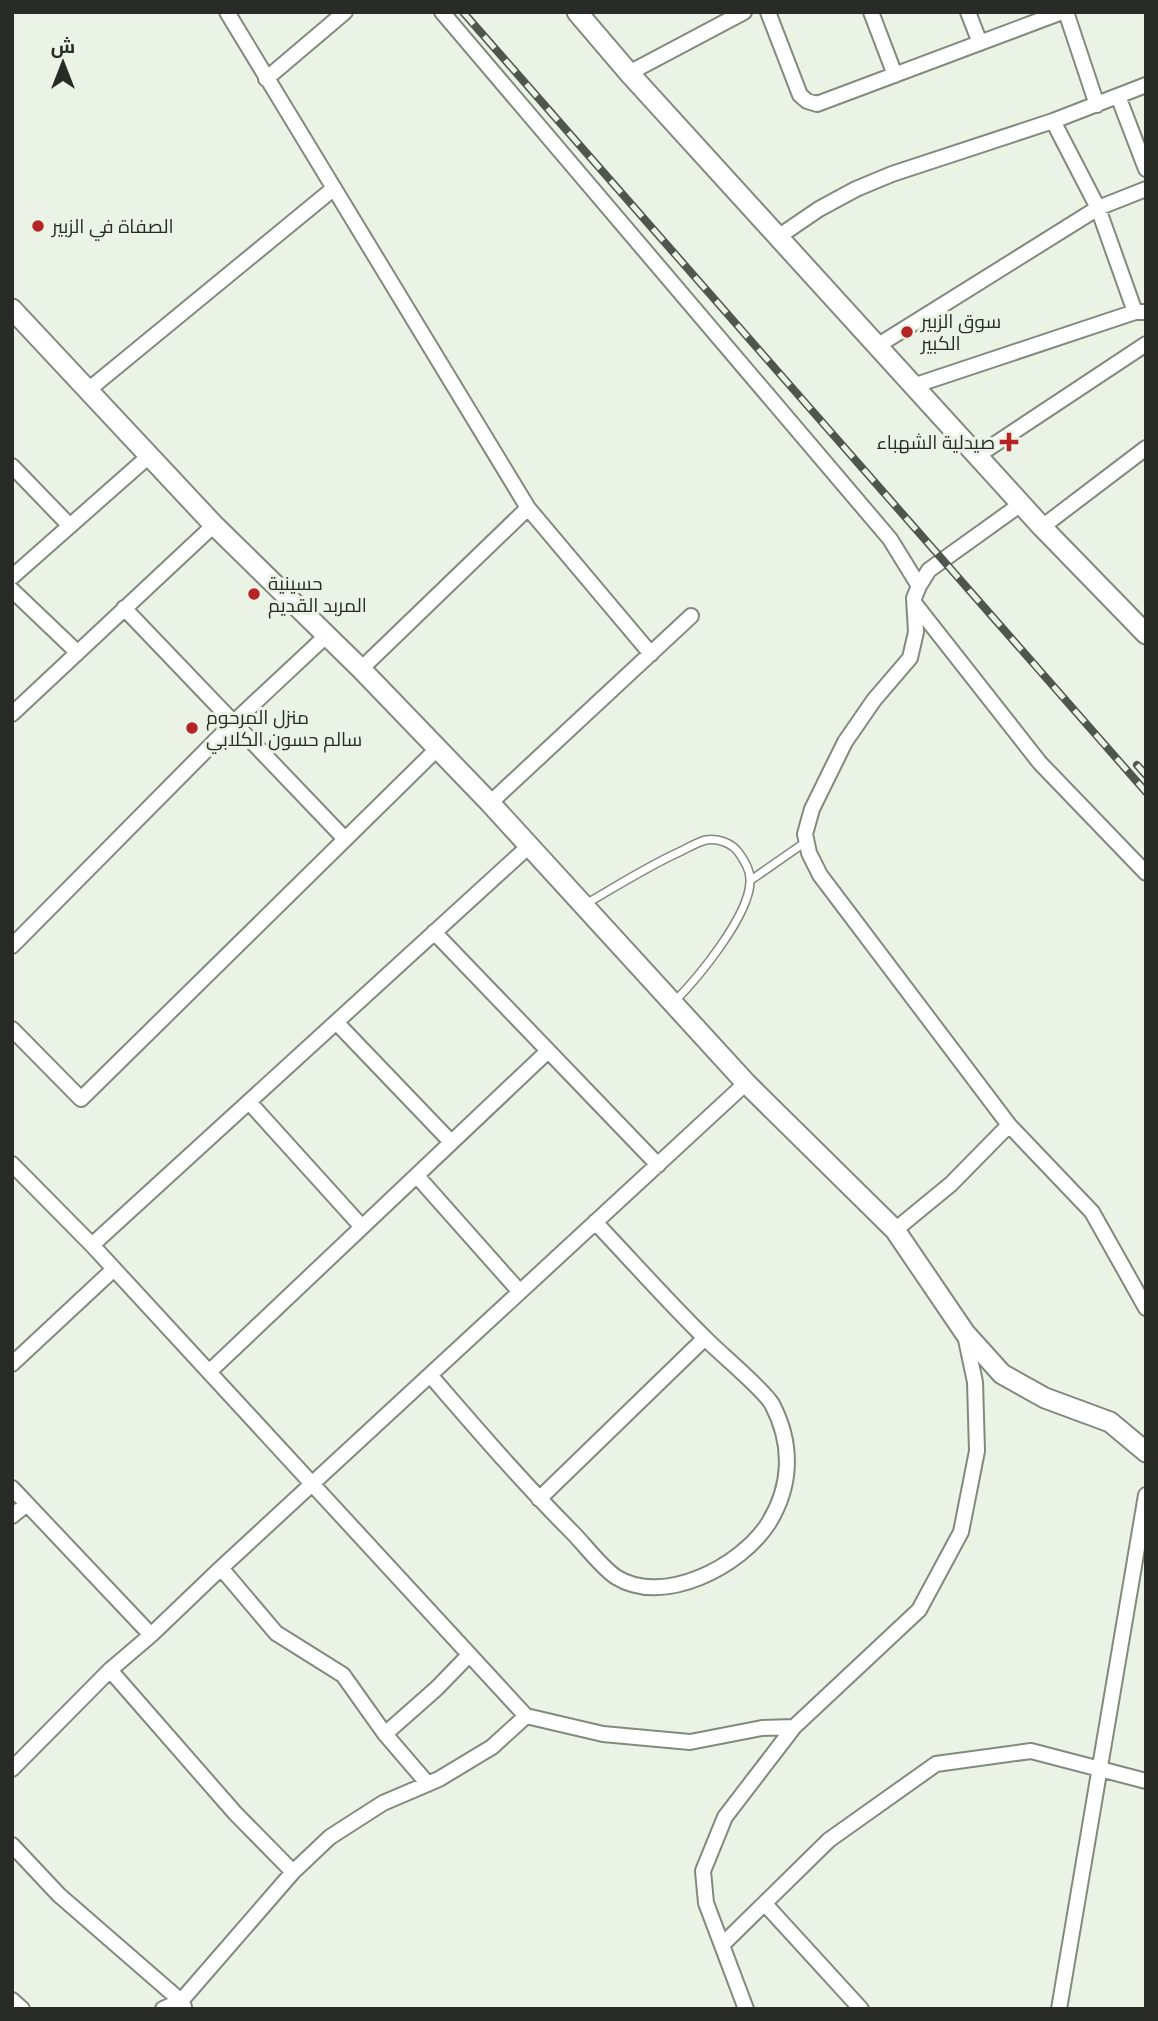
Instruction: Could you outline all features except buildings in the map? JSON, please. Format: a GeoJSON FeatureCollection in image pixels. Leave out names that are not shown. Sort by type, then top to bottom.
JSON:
{"type":"FeatureCollection","features":[{"type":"Feature","properties":{"kind":"street"},"geometry":{"type":"LineString","coordinates":[[226,12],[528,508],[651,654]]}},
{"type":"Feature","properties":{"kind":"street"},"geometry":{"type":"LineString","coordinates":[[266,79],[345,12]]}},
{"type":"Feature","properties":{"kind":"street"},"geometry":{"type":"LineString","coordinates":[[442,12],[890,539],[919,586]]}},
{"type":"Feature","properties":{"kind":"street"},"geometry":{"type":"LineString","coordinates":[[578,12],[629,74],[913,386],[1042,527],[1146,634]]}},
{"type":"Feature","properties":{"kind":"street"},"geometry":{"type":"LineString","coordinates":[[629,74],[744,12]]}},
{"type":"Feature","properties":{"kind":"street"},"geometry":{"type":"LineString","coordinates":[[768,12],[795,86],[807,101],[817,104],[1064,12],[1097,105]]}},
{"type":"Feature","properties":{"kind":"street"},"geometry":{"type":"LineString","coordinates":[[871,12],[895,75]]}},
{"type":"Feature","properties":{"kind":"street"},"geometry":{"type":"LineString","coordinates":[[968,12],[980,43]]}},
{"type":"Feature","properties":{"kind":"street"},"geometry":{"type":"LineString","coordinates":[[778,237],[856,189],[892,174],[1053,121],[1146,85]]}},
{"type":"Feature","properties":{"kind":"street"},"geometry":{"type":"LineString","coordinates":[[1118,96],[1146,169]]}},
{"type":"Feature","properties":{"kind":"street"},"geometry":{"type":"LineString","coordinates":[[913,386],[1140,312],[1098,208],[1053,121]]}},
{"type":"Feature","properties":{"kind":"street"},"geometry":{"type":"LineString","coordinates":[[87,391],[334,189]]}},
{"type":"Feature","properties":{"kind":"street"},"geometry":{"type":"LineString","coordinates":[[877,346],[1098,208],[1146,189]]}},
{"type":"Feature","properties":{"kind":"street"},"geometry":{"type":"LineString","coordinates":[[12,309],[214,525],[361,669],[490,803],[746,1083],[895,1230],[965,1333],[1002,1374],[1045,1398],[1110,1422],[1146,1452]]}},
{"type":"Feature","properties":{"kind":"street"},"geometry":{"type":"LineString","coordinates":[[977,456],[1146,344]]}},
{"type":"Feature","properties":{"kind":"street"},"geometry":{"type":"LineString","coordinates":[[1042,527],[1146,448]]}},
{"type":"Feature","properties":{"kind":"street"},"geometry":{"type":"LineString","coordinates":[[12,577],[149,456]]}},
{"type":"Feature","properties":{"kind":"street"},"geometry":{"type":"LineString","coordinates":[[12,466],[70,526]]}},
{"type":"Feature","properties":{"kind":"street"},"geometry":{"type":"LineString","coordinates":[[1021,504],[929,570],[919,586],[915,604],[916,632],[910,658],[874,699],[845,742],[812,810],[805,834],[809,853],[820,875],[1009,1125],[1092,1212],[1146,1308]]}},
{"type":"Feature","properties":{"kind":"street"},"geometry":{"type":"LineString","coordinates":[[361,669],[528,508]]}},
{"type":"Feature","properties":{"kind":"street"},"geometry":{"type":"LineString","coordinates":[[12,714],[214,525]]}},
{"type":"Feature","properties":{"kind":"street"},"geometry":{"type":"LineString","coordinates":[[16,600],[77,652]]}},
{"type":"Feature","properties":{"kind":"street"},"geometry":{"type":"LineString","coordinates":[[915,604],[1040,763],[1146,873]]}},
{"type":"Feature","properties":{"kind":"street"},"geometry":{"type":"LineString","coordinates":[[124,608],[345,839]]}},
{"type":"Feature","properties":{"kind":"street"},"geometry":{"type":"LineString","coordinates":[[490,803],[691,616]]}},
{"type":"Feature","properties":{"kind":"street"},"geometry":{"type":"LineString","coordinates":[[12,946],[234,722],[327,635]]}},
{"type":"Feature","properties":{"kind":"street"},"geometry":{"type":"LineString","coordinates":[[12,1029],[81,1098],[437,748]]}},
{"type":"Feature","properties":{"kind":"street"},"geometry":{"type":"LineString","coordinates":[[92,1245],[529,846]]}},
{"type":"Feature","properties":{"kind":"street"},"geometry":{"type":"LineString","coordinates":[[435,932],[658,1166]]}},
{"type":"Feature","properties":{"kind":"street"},"geometry":{"type":"LineString","coordinates":[[336,1022],[451,1142]]}},
{"type":"Feature","properties":{"kind":"street"},"geometry":{"type":"LineString","coordinates":[[209,1372],[548,1051]]}},
{"type":"Feature","properties":{"kind":"street"},"geometry":{"type":"LineString","coordinates":[[12,1769],[110,1670],[746,1083]]}},
{"type":"Feature","properties":{"kind":"street"},"geometry":{"type":"LineString","coordinates":[[249,1102],[362,1227]]}},
{"type":"Feature","properties":{"kind":"street"},"geometry":{"type":"LineString","coordinates":[[895,1230],[951,1184],[1009,1125]]}},
{"type":"Feature","properties":{"kind":"street"},"geometry":{"type":"LineString","coordinates":[[12,1164],[92,1245],[526,1716],[603,1734],[690,1742],[762,1728],[794,1727]]}},
{"type":"Feature","properties":{"kind":"street"},"geometry":{"type":"LineString","coordinates":[[416,1176],[520,1292]]}},
{"type":"Feature","properties":{"kind":"street"},"geometry":{"type":"LineString","coordinates":[[430,1375],[539,1499],[616,1577],[642,1588],[682,1584],[720,1569],[748,1549],[780,1504],[789,1467],[784,1433],[771,1402],[705,1338],[595,1222]]}},
{"type":"Feature","properties":{"kind":"street"},"geometry":{"type":"LineString","coordinates":[[12,1364],[114,1269]]}},
{"type":"Feature","properties":{"kind":"street"},"geometry":{"type":"LineString","coordinates":[[746,2009],[706,1903],[703,1871],[725,1817],[794,1727],[919,1610],[961,1532],[977,1451],[975,1382],[965,1333]]}},
{"type":"Feature","properties":{"kind":"street"},"geometry":{"type":"LineString","coordinates":[[539,1499],[705,1338]]}},
{"type":"Feature","properties":{"kind":"street"},"geometry":{"type":"LineString","coordinates":[[12,1488],[151,1635]]}},
{"type":"Feature","properties":{"kind":"street"},"geometry":{"type":"LineString","coordinates":[[1059,2009],[1146,1495]]}},
{"type":"Feature","properties":{"kind":"street"},"geometry":{"type":"LineString","coordinates":[[12,1516],[27,1504]]}},
{"type":"Feature","properties":{"kind":"street"},"geometry":{"type":"LineString","coordinates":[[221,1568],[276,1633],[343,1675],[385,1734],[428,1784]]}},
{"type":"Feature","properties":{"kind":"street"},"geometry":{"type":"LineString","coordinates":[[385,1734],[437,1688],[469,1655]]}},
{"type":"Feature","properties":{"kind":"street"},"geometry":{"type":"LineString","coordinates":[[110,1670],[235,1813],[293,1872]]}},
{"type":"Feature","properties":{"kind":"street"},"geometry":{"type":"LineString","coordinates":[[163,2009],[183,2005],[293,1872],[330,1836],[383,1802],[428,1784],[492,1747],[526,1716]]}},
{"type":"Feature","properties":{"kind":"street"},"geometry":{"type":"LineString","coordinates":[[723,1944],[829,1840],[936,1764],[1031,1752],[1146,1782]]}},
{"type":"Feature","properties":{"kind":"street"},"geometry":{"type":"LineString","coordinates":[[12,1845],[59,1895],[183,2005]]}},
{"type":"Feature","properties":{"kind":"street"},"geometry":{"type":"LineString","coordinates":[[765,1904],[861,2009]]}},
{"type":"Feature","properties":{"kind":"street"},"geometry":{"type":"LineString","coordinates":[[12,2000],[22,2009]]}},
{"type":"Feature","properties":{"kind":"lane"},"geometry":{"type":"LineString","coordinates":[[584,906],[646,868],[706,840],[721,839],[736,849],[748,868],[751,880],[748,897],[726,937],[695,981],[673,1003]]}},
{"type":"Feature","properties":{"kind":"lane"},"geometry":{"type":"LineString","coordinates":[[751,880],[807,842]]}},
{"type":"Feature","properties":{"kind":"railway"},"geometry":{"type":"LineString","coordinates":[[463,12],[1146,792]]}},
{"type":"Feature","properties":{"kind":"railway"},"geometry":{"type":"LineString","coordinates":[[1137,765],[1146,775]]}},
{"type":"Feature","properties":{"kind":"place","name":"الصفاة في الزبير"},"geometry":{"type":"Point","coordinates":[38,226]}},
{"type":"Feature","properties":{"kind":"place","name":"سوق الزبير الكبير"},"geometry":{"type":"Point","coordinates":[907,332]}},
{"type":"Feature","properties":{"kind":"place","name":"صيدلية الشهباء"},"geometry":{"type":"Point","coordinates":[1009,442]}},
{"type":"Feature","properties":{"kind":"place","name":"حسينية المربد القديم"},"geometry":{"type":"Point","coordinates":[254,594]}},
{"type":"Feature","properties":{"kind":"place","name":"منزل المرحوم سالم حسون الكلابي"},"geometry":{"type":"Point","coordinates":[192,728]}}]}
